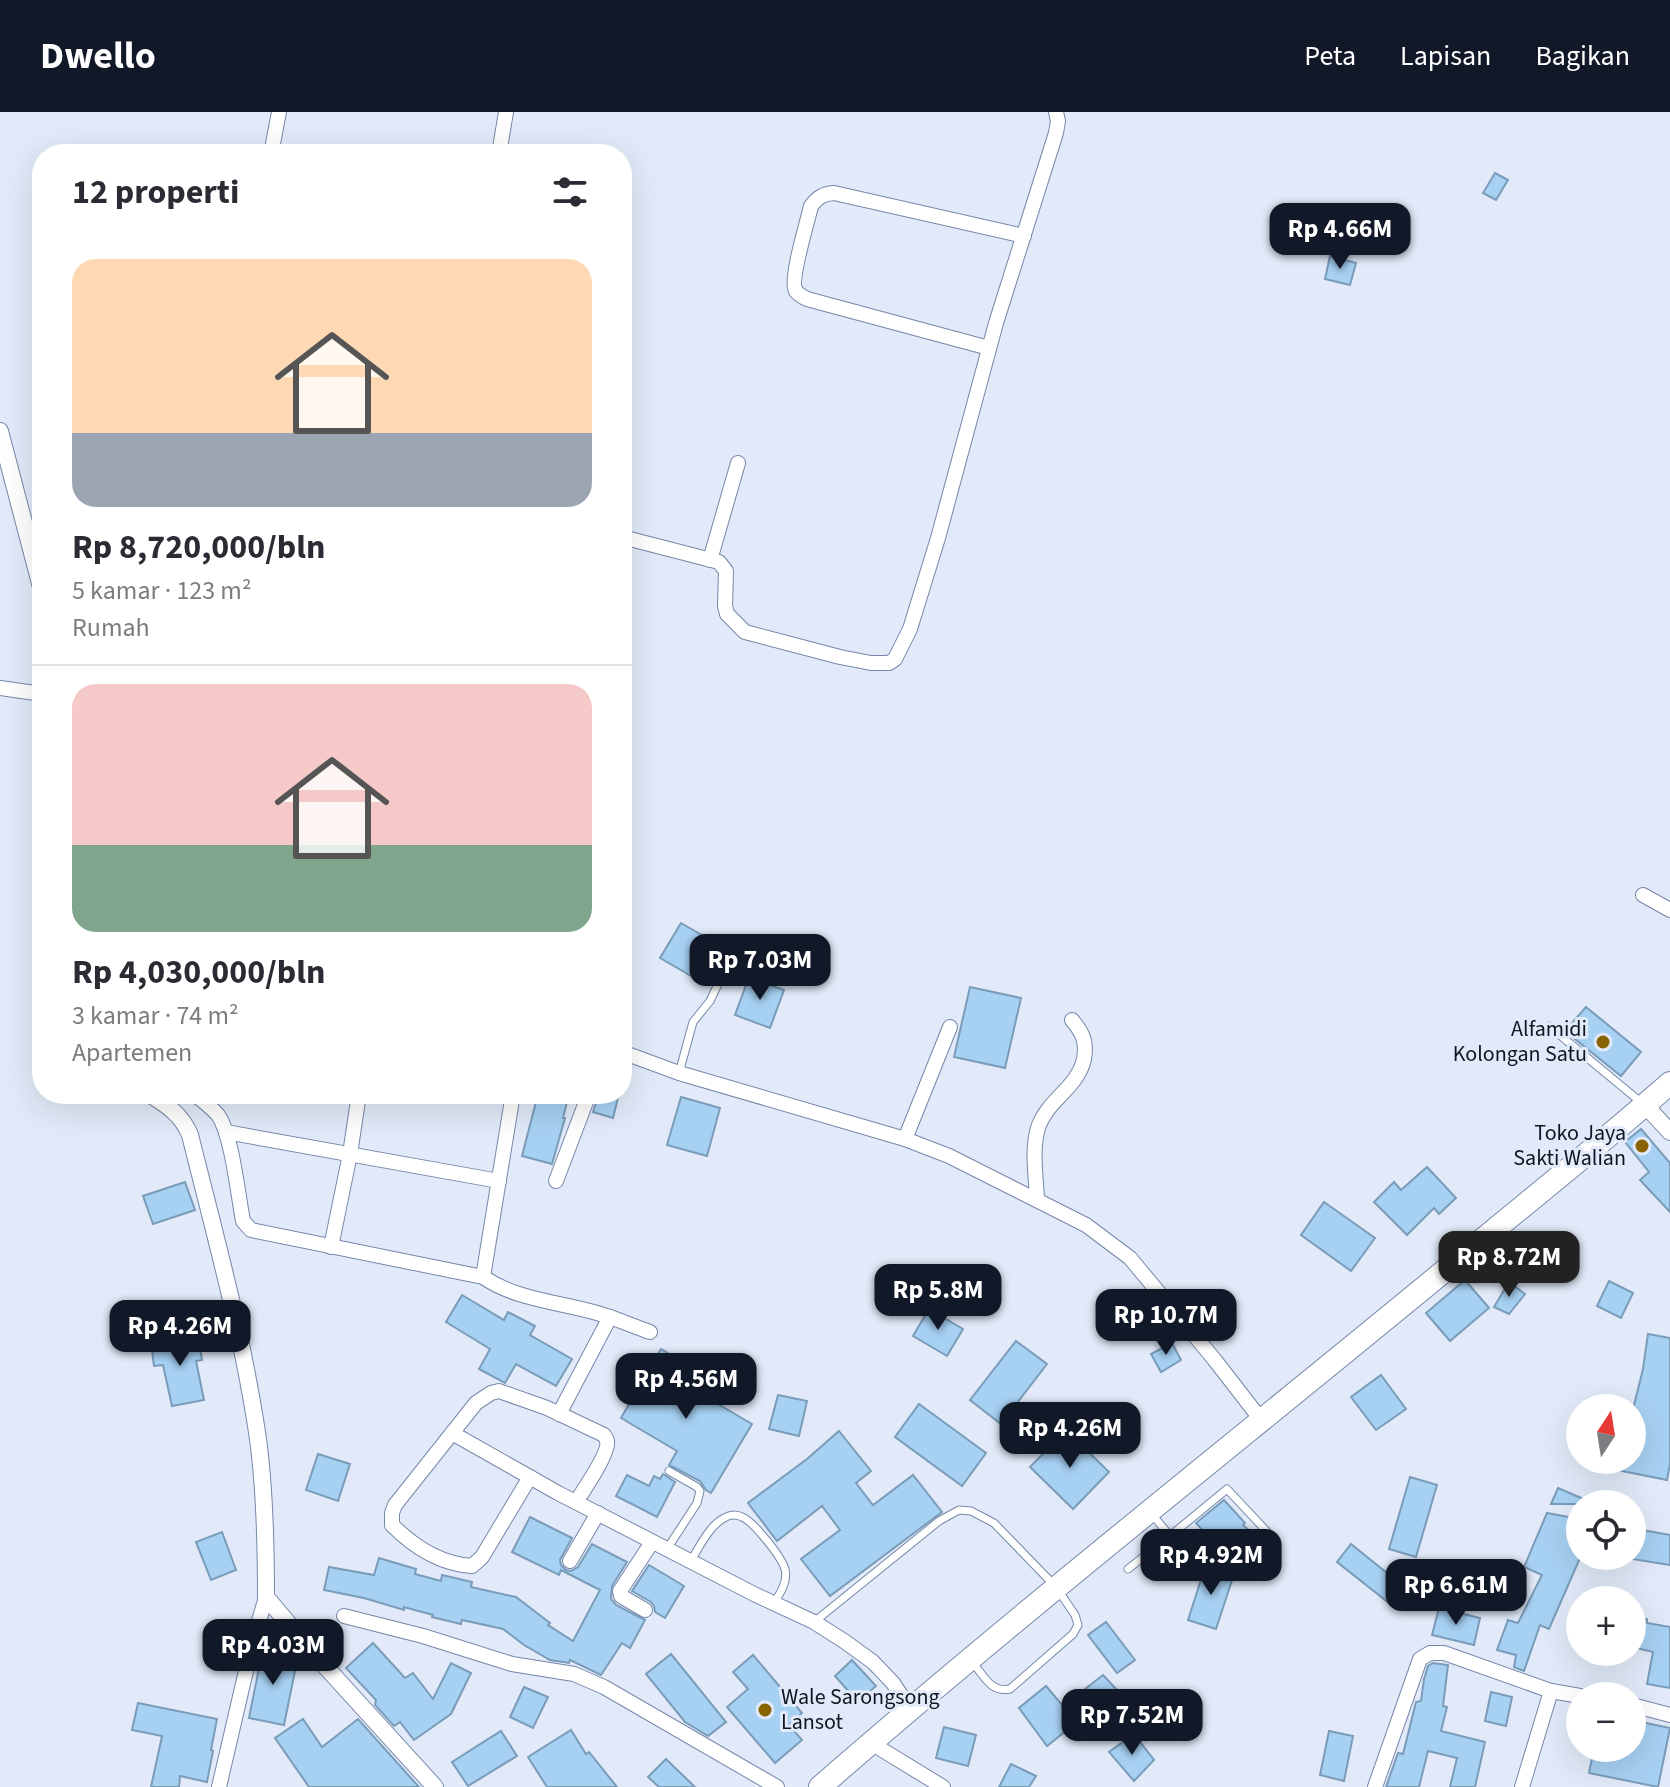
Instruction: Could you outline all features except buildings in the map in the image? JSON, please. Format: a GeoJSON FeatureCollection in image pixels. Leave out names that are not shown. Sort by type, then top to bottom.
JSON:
{"type":"FeatureCollection","features":[{"type":"Feature","properties":{"kind":"highway"},"geometry":{"type":"LineString","coordinates":[[820,1787],[1056,1587],[1670,1083]]}},
{"type":"Feature","properties":{"kind":"street"},"geometry":{"type":"LineString","coordinates":[[273,144],[279,112]]}},
{"type":"Feature","properties":{"kind":"street"},"geometry":{"type":"LineString","coordinates":[[501,144],[506,112]]}},
{"type":"Feature","properties":{"kind":"street"},"geometry":{"type":"LineString","coordinates":[[632,540],[719,562],[726,571],[727,614],[745,632],[871,663],[889,663],[895,659],[910,629],[938,538],[989,348],[1058,115]]}},
{"type":"Feature","properties":{"kind":"street"},"geometry":{"type":"LineString","coordinates":[[989,348],[807,299],[797,293],[795,273],[811,206],[825,193],[834,193],[1024,236]]}},
{"type":"Feature","properties":{"kind":"street"},"geometry":{"type":"LineString","coordinates":[[0,431],[32,553]]}},
{"type":"Feature","properties":{"kind":"street"},"geometry":{"type":"LineString","coordinates":[[710,560],[738,463]]}},
{"type":"Feature","properties":{"kind":"street"},"geometry":{"type":"LineString","coordinates":[[0,688],[32,693]]}},
{"type":"Feature","properties":{"kind":"street"},"geometry":{"type":"LineString","coordinates":[[1643,895],[1670,910]]}},
{"type":"Feature","properties":{"kind":"street"},"geometry":{"type":"LineString","coordinates":[[1037,1199],[1035,1138],[1040,1122],[1080,1074],[1084,1059],[1086,1044],[1083,1033],[1072,1020]]}},
{"type":"Feature","properties":{"kind":"street"},"geometry":{"type":"LineString","coordinates":[[905,1139],[950,1027]]}},
{"type":"Feature","properties":{"kind":"street"},"geometry":{"type":"LineString","coordinates":[[632,1056],[679,1073],[905,1139],[949,1156],[1086,1225],[1130,1258],[1262,1421]]}},
{"type":"Feature","properties":{"kind":"street"},"geometry":{"type":"LineString","coordinates":[[163,1104],[179,1115],[190,1135],[235,1321],[258,1439],[266,1524],[266,1597],[219,1787]]}},
{"type":"Feature","properties":{"kind":"street"},"geometry":{"type":"LineString","coordinates":[[207,1104],[218,1116],[226,1132],[243,1221],[251,1230],[483,1277],[498,1287],[518,1294],[596,1312],[650,1332]]}},
{"type":"Feature","properties":{"kind":"street"},"geometry":{"type":"LineString","coordinates":[[331,1247],[358,1104]]}},
{"type":"Feature","properties":{"kind":"street"},"geometry":{"type":"LineString","coordinates":[[483,1277],[511,1104]]}},
{"type":"Feature","properties":{"kind":"street"},"geometry":{"type":"LineString","coordinates":[[556,1181],[585,1104]]}},
{"type":"Feature","properties":{"kind":"street"},"geometry":{"type":"LineString","coordinates":[[1645,1105],[1670,1132]]}},
{"type":"Feature","properties":{"kind":"street"},"geometry":{"type":"LineString","coordinates":[[226,1132],[499,1181]]}},
{"type":"Feature","properties":{"kind":"street"},"geometry":{"type":"LineString","coordinates":[[559,1414],[610,1317]]}},
{"type":"Feature","properties":{"kind":"street"},"geometry":{"type":"LineString","coordinates":[[530,1477],[477,1563],[472,1566],[423,1551],[392,1525],[395,1505],[452,1433],[476,1403],[499,1391],[604,1435],[608,1443],[604,1453],[576,1502]]}},
{"type":"Feature","properties":{"kind":"street"},"geometry":{"type":"LineString","coordinates":[[452,1433],[690,1562],[814,1622],[873,1662],[893,1683],[910,1709]]}},
{"type":"Feature","properties":{"kind":"street"},"geometry":{"type":"LineString","coordinates":[[570,1561],[598,1513]]}},
{"type":"Feature","properties":{"kind":"street"},"geometry":{"type":"LineString","coordinates":[[645,1610],[621,1596],[620,1591],[652,1542]]}},
{"type":"Feature","properties":{"kind":"street"},"geometry":{"type":"LineString","coordinates":[[266,1597],[435,1787]]}},
{"type":"Feature","properties":{"kind":"street"},"geometry":{"type":"LineString","coordinates":[[344,1616],[423,1636],[512,1664],[574,1674],[604,1687],[777,1787]]}},
{"type":"Feature","properties":{"kind":"street"},"geometry":{"type":"LineString","coordinates":[[1375,1787],[1420,1659],[1430,1653],[1444,1653],[1566,1694]]}},
{"type":"Feature","properties":{"kind":"street"},"geometry":{"type":"LineString","coordinates":[[1522,1787],[1551,1691]]}},
{"type":"Feature","properties":{"kind":"street"},"geometry":{"type":"LineString","coordinates":[[1646,1709],[1670,1715]]}},
{"type":"Feature","properties":{"kind":"street"},"geometry":{"type":"LineString","coordinates":[[871,1743],[943,1787]]}},
{"type":"Feature","properties":{"kind":"lane"},"geometry":{"type":"LineString","coordinates":[[679,1073],[693,1022],[710,1001],[727,965]]}},
{"type":"Feature","properties":{"kind":"lane"},"geometry":{"type":"LineString","coordinates":[[1549,1026],[1645,1105]]}},
{"type":"Feature","properties":{"kind":"lane"},"geometry":{"type":"LineString","coordinates":[[667,1549],[697,1503],[700,1491],[669,1471]]}},
{"type":"Feature","properties":{"kind":"lane"},"geometry":{"type":"LineString","coordinates":[[1128,1569],[1227,1489],[1272,1537]]}},
{"type":"Feature","properties":{"kind":"lane"},"geometry":{"type":"LineString","coordinates":[[814,1622],[939,1521],[959,1510],[971,1511],[994,1523],[1056,1587],[1075,1615],[1078,1625],[1010,1689],[1001,1691],[994,1688],[970,1659]]}},
{"type":"Feature","properties":{"kind":"lane"},"geometry":{"type":"LineString","coordinates":[[1150,1511],[1170,1536]]}},
{"type":"Feature","properties":{"kind":"lane"},"geometry":{"type":"LineString","coordinates":[[690,1562],[714,1526],[724,1518],[734,1515],[744,1517],[781,1560],[785,1569],[785,1580],[774,1603]]}},
{"type":"Feature","properties":{"kind":"place","name":"Alfamidi Kolongan Satu"},"geometry":{"type":"Point","coordinates":[1603,1042]}},
{"type":"Feature","properties":{"kind":"place","name":"Toko Jaya Sakti Walian"},"geometry":{"type":"Point","coordinates":[1642,1146]}},
{"type":"Feature","properties":{"kind":"place","name":"Wale Sarongsong Lansot"},"geometry":{"type":"Point","coordinates":[765,1710]}}]}
